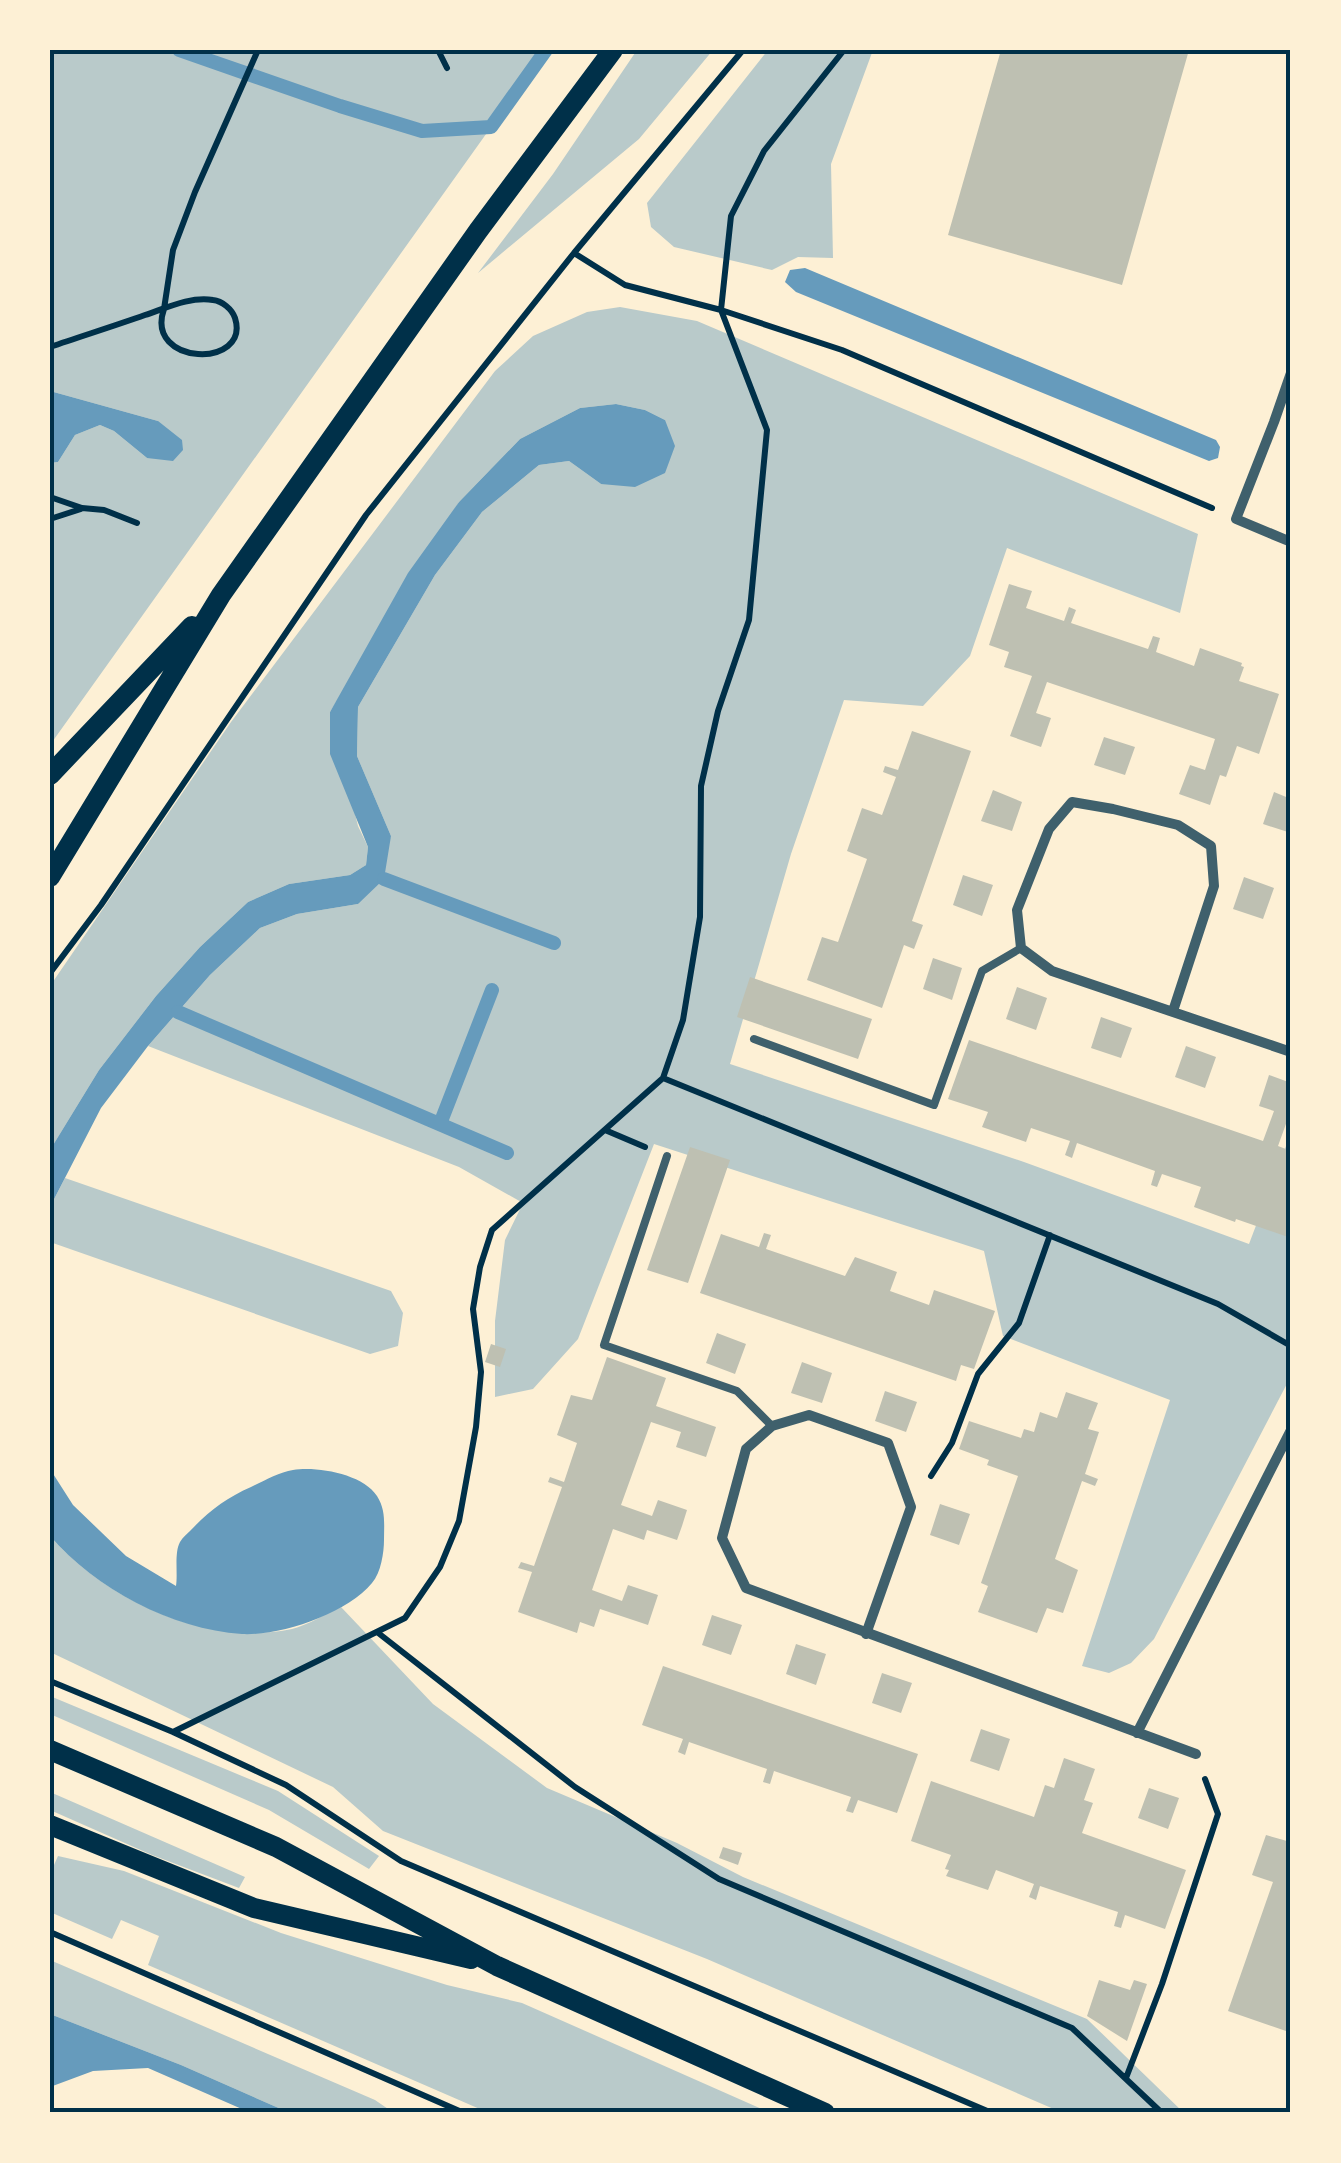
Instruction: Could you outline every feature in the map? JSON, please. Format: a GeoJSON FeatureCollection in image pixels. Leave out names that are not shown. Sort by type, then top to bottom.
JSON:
{"type":"FeatureCollection","features":[{"type":"Feature","properties":{"kind":"main road"},"geometry":{"type":"LineString","coordinates":[[50,877],[221,596],[478,231],[614,50]]}},
{"type":"Feature","properties":{"kind":"main road"},"geometry":{"type":"LineString","coordinates":[[50,775],[221,596]]}},
{"type":"Feature","properties":{"kind":"main road"},"geometry":{"type":"LineString","coordinates":[[50,1750],[276,1847],[497,1966],[825,2113]]}},
{"type":"Feature","properties":{"kind":"main road"},"geometry":{"type":"LineString","coordinates":[[50,1825],[254,1908],[497,1966]]}},
{"type":"Feature","properties":{"kind":"street"},"geometry":{"type":"LineString","coordinates":[[1291,373],[1236,519],[1291,542]]}},
{"type":"Feature","properties":{"kind":"street"},"geometry":{"type":"LineString","coordinates":[[1173,1011],[1214,886],[1211,846],[1178,825],[1072,802],[1049,829],[1017,910],[1021,948],[1052,971],[1291,1052]]}},
{"type":"Feature","properties":{"kind":"street"},"geometry":{"type":"LineString","coordinates":[[866,1634],[912,1506],[888,1443],[809,1415],[772,1426],[746,1448],[722,1538],[746,1588],[866,1634],[1196,1754]]}},
{"type":"Feature","properties":{"kind":"street"},"geometry":{"type":"LineString","coordinates":[[1137,1733],[1291,1430]]}},
{"type":"Feature","properties":{"kind":"lane"},"geometry":{"type":"LineString","coordinates":[[754,1039],[934,1105],[982,970],[1021,948]]}},
{"type":"Feature","properties":{"kind":"lane"},"geometry":{"type":"LineString","coordinates":[[666,1156],[604,1345],[737,1391],[772,1426]]}},
{"type":"Feature","properties":{"kind":"path"},"geometry":{"type":"LineString","coordinates":[[50,347],[164,309],[194,300],[217,300],[232,310],[237,322],[236,336],[230,345],[202,356],[169,344],[161,330],[164,309],[173,250],[258,50]]}},
{"type":"Feature","properties":{"kind":"path"},"geometry":{"type":"LineString","coordinates":[[356,50],[366,50]]}},
{"type":"Feature","properties":{"kind":"path"},"geometry":{"type":"LineString","coordinates":[[438,50],[448,68]]}},
{"type":"Feature","properties":{"kind":"path"},"geometry":{"type":"LineString","coordinates":[[50,974],[366,515],[574,253],[743,50]]}},
{"type":"Feature","properties":{"kind":"path"},"geometry":{"type":"LineString","coordinates":[[172,1732],[405,1618],[440,1567],[459,1521],[481,1372],[473,1308],[492,1230],[663,1078],[683,1020],[700,917],[701,786],[718,711],[749,620],[768,430],[722,310],[731,216],[764,151],[844,50]]}},
{"type":"Feature","properties":{"kind":"path"},"geometry":{"type":"LineString","coordinates":[[574,253],[625,285],[722,310],[842,350],[1236,519]]}},
{"type":"Feature","properties":{"kind":"path"},"geometry":{"type":"LineString","coordinates":[[50,497],[137,522]]}},
{"type":"Feature","properties":{"kind":"path"},"geometry":{"type":"LineString","coordinates":[[50,519],[82,508]]}},
{"type":"Feature","properties":{"kind":"path"},"geometry":{"type":"LineString","coordinates":[[663,1078],[1218,1304],[1291,1346]]}},
{"type":"Feature","properties":{"kind":"path"},"geometry":{"type":"LineString","coordinates":[[605,1130],[666,1156]]}},
{"type":"Feature","properties":{"kind":"path"},"geometry":{"type":"LineString","coordinates":[[912,1506],[952,1443],[978,1374],[1020,1323],[1050,1235]]}},
{"type":"Feature","properties":{"kind":"path"},"geometry":{"type":"LineString","coordinates":[[377,1632],[575,1787],[719,1879],[1072,2028],[1162,2113]]}},
{"type":"Feature","properties":{"kind":"path"},"geometry":{"type":"LineString","coordinates":[[50,1681],[286,1785],[401,1861],[992,2113]]}},
{"type":"Feature","properties":{"kind":"path"},"geometry":{"type":"LineString","coordinates":[[1126,2078],[1162,1984],[1218,1814],[1196,1754]]}},
{"type":"Feature","properties":{"kind":"path"},"geometry":{"type":"LineString","coordinates":[[50,1932],[464,2113]]}},
{"type":"Feature","properties":{"kind":"shaded area"},"geometry":{"type":"Polygon","coordinates":[[[50,50],[546,50],[50,745],[50,463],[58,462],[75,435],[100,425],[114,431],[147,458],[158,421],[50,391],[50,50]]]}},
{"type":"Feature","properties":{"kind":"shaded area"},"geometry":{"type":"Polygon","coordinates":[[[637,50],[713,50],[639,139],[478,273],[553,174],[637,50]]]}},
{"type":"Feature","properties":{"kind":"shaded area"},"geometry":{"type":"Polygon","coordinates":[[[768,50],[873,50],[831,164],[833,258],[798,257],[772,270],[674,247],[651,227],[647,203],[768,50]]]}},
{"type":"Feature","properties":{"kind":"shaded area"},"geometry":{"type":"Polygon","coordinates":[[[620,307],[697,321],[1198,534],[1180,613],[1007,548],[970,656],[923,706],[844,700],[791,854],[730,1064],[1024,1162],[1249,1244],[1291,1133],[1291,1376],[1154,1639],[1131,1663],[1109,1673],[1082,1666],[1170,1400],[1003,1336],[984,1251],[654,1144],[578,1339],[533,1389],[495,1397],[495,1321],[505,1240],[523,1203],[459,1167],[148,1046],[210,975],[260,928],[297,914],[358,904],[391,836],[357,756],[358,707],[435,575],[482,512],[539,465],[569,461],[601,484],[665,420],[645,410],[616,404],[580,408],[520,439],[459,502],[330,712],[358,826],[368,847],[366,865],[350,875],[289,884],[248,902],[156,996],[99,1070],[50,1150],[50,986],[231,722],[495,371],[533,336],[587,312],[620,307]]]}},
{"type":"Feature","properties":{"kind":"shaded area"},"geometry":{"type":"Polygon","coordinates":[[[65,1178],[391,1291],[403,1313],[398,1346],[370,1354],[50,1242],[50,1207],[65,1178]]]}},
{"type":"Feature","properties":{"kind":"shaded area"},"geometry":{"type":"Polygon","coordinates":[[[50,1536],[99,1580],[160,1613],[192,1624],[259,1633],[292,1629],[341,1607],[433,1704],[547,1788],[677,1843],[743,1877],[1087,2019],[1184,2113],[1063,2113],[707,1959],[383,1831],[333,1787],[50,1652],[50,1536]]]}},
{"type":"Feature","properties":{"kind":"shaded area"},"geometry":{"type":"Polygon","coordinates":[[[50,1696],[278,1791],[379,1856],[369,1869],[269,1810],[50,1714],[50,1696]]]}},
{"type":"Feature","properties":{"kind":"shaded area"},"geometry":{"type":"Polygon","coordinates":[[[50,1792],[245,1877],[239,1888],[152,1855],[50,1810],[50,1792]]]}},
{"type":"Feature","properties":{"kind":"shaded area"},"geometry":{"type":"Polygon","coordinates":[[[58,1856],[124,1871],[281,1933],[447,1985],[522,2003],[771,2113],[489,2113],[148,1965],[159,1936],[121,1920],[112,1939],[50,1912],[50,1874],[58,1856]]]}},
{"type":"Feature","properties":{"kind":"shaded area"},"geometry":{"type":"Polygon","coordinates":[[[50,1960],[375,2100],[394,2113],[290,2113],[50,2014],[50,1960]]]}},
{"type":"Feature","properties":{"kind":"water"},"geometry":{"type":"Polygon","coordinates":[[[805,268],[1216,440],[1220,447],[1218,458],[1209,461],[796,292],[785,282],[790,270],[805,268]]]}},
{"type":"Feature","properties":{"kind":"water"},"geometry":{"type":"Polygon","coordinates":[[[50,391],[158,421],[182,440],[183,450],[173,461],[147,458],[114,431],[100,425],[75,435],[58,462],[50,463],[50,391]]]}},
{"type":"Feature","properties":{"kind":"water"},"geometry":{"type":"Polygon","coordinates":[[[616,404],[645,410],[665,420],[675,446],[665,473],[635,487],[601,484],[569,461],[539,465],[482,512],[435,575],[358,707],[357,756],[391,836],[384,879],[358,904],[297,914],[260,928],[210,975],[101,1108],[50,1207],[50,1150],[99,1070],[200,947],[248,902],[289,884],[350,875],[366,865],[368,847],[330,754],[330,712],[408,573],[459,502],[520,439],[580,408],[616,404]]]}},
{"type":"Feature","properties":{"kind":"water"},"geometry":{"type":"Polygon","coordinates":[[[50,1469],[73,1505],[126,1556],[176,1586],[180,1542],[218,1506],[288,1471],[314,1469],[339,1473],[370,1488],[380,1501],[384,1528],[380,1568],[361,1594],[330,1613],[293,1627],[242,1634],[189,1624],[112,1589],[50,1536],[50,1469]]]}},
{"type":"Feature","properties":{"kind":"water"},"geometry":{"type":"Polygon","coordinates":[[[50,2014],[290,2113],[251,2113],[148,2068],[93,2071],[50,2087],[50,2014]]]}},
{"type":"Feature","properties":{"kind":"building"},"geometry":{"type":"Polygon","coordinates":[[[1001,50],[1189,50],[1122,285],[948,235],[1001,50]]]}},
{"type":"Feature","properties":{"kind":"building"},"geometry":{"type":"Polygon","coordinates":[[[1009,584],[1032,591],[1026,608],[1064,621],[1069,607],[1076,610],[1071,623],[1148,649],[1153,636],[1160,638],[1156,652],[1194,666],[1200,648],[1242,663],[1239,681],[1279,694],[1259,754],[1237,746],[1226,777],[1220,775],[1210,805],[1179,794],[1190,765],[1205,770],[1215,739],[1047,682],[1036,713],[1051,718],[1041,747],[1010,736],[1032,676],[1004,667],[1009,652],[989,645],[1009,584]]]}},
{"type":"Feature","properties":{"kind":"building"},"geometry":{"type":"Polygon","coordinates":[[[912,731],[971,751],[912,921],[923,925],[914,949],[904,945],[882,1008],[807,980],[822,937],[838,942],[867,859],[847,851],[862,808],[882,815],[896,777],[883,772],[885,766],[898,770],[912,731]]]}},
{"type":"Feature","properties":{"kind":"building"},"geometry":{"type":"Polygon","coordinates":[[[1104,737],[1135,747],[1125,775],[1094,765],[1104,737]]]}},
{"type":"Feature","properties":{"kind":"building"},"geometry":{"type":"Polygon","coordinates":[[[993,790],[1022,802],[1012,831],[981,821],[993,790]]]}},
{"type":"Feature","properties":{"kind":"building"},"geometry":{"type":"Polygon","coordinates":[[[1274,792],[1291,799],[1291,833],[1263,824],[1274,792]]]}},
{"type":"Feature","properties":{"kind":"building"},"geometry":{"type":"Polygon","coordinates":[[[963,875],[993,885],[982,916],[953,905],[963,875]]]}},
{"type":"Feature","properties":{"kind":"building"},"geometry":{"type":"Polygon","coordinates":[[[1244,877],[1274,888],[1263,919],[1233,909],[1244,877]]]}},
{"type":"Feature","properties":{"kind":"building"},"geometry":{"type":"Polygon","coordinates":[[[933,958],[962,968],[952,1000],[923,989],[933,958]]]}},
{"type":"Feature","properties":{"kind":"building"},"geometry":{"type":"Polygon","coordinates":[[[750,977],[872,1019],[858,1059],[737,1017],[750,977]]]}},
{"type":"Feature","properties":{"kind":"building"},"geometry":{"type":"Polygon","coordinates":[[[1017,987],[1047,998],[1036,1030],[1006,1019],[1017,987]]]}},
{"type":"Feature","properties":{"kind":"building"},"geometry":{"type":"Polygon","coordinates":[[[1101,1017],[1132,1028],[1121,1058],[1091,1048],[1101,1017]]]}},
{"type":"Feature","properties":{"kind":"building"},"geometry":{"type":"Polygon","coordinates":[[[969,1040],[1263,1141],[1274,1111],[1259,1106],[1269,1075],[1291,1083],[1291,1110],[1278,1146],[1291,1151],[1291,1238],[1194,1207],[1201,1187],[1162,1174],[1157,1187],[1151,1185],[1155,1171],[1077,1143],[1072,1158],[1065,1155],[1070,1141],[1031,1128],[1026,1142],[982,1127],[988,1112],[948,1099],[969,1040]]]}},
{"type":"Feature","properties":{"kind":"building"},"geometry":{"type":"Polygon","coordinates":[[[1186,1046],[1216,1057],[1205,1088],[1175,1077],[1186,1046]]]}},
{"type":"Feature","properties":{"kind":"building"},"geometry":{"type":"Polygon","coordinates":[[[690,1147],[730,1160],[688,1283],[647,1270],[690,1147]]]}},
{"type":"Feature","properties":{"kind":"building"},"geometry":{"type":"Polygon","coordinates":[[[764,1233],[771,1235],[766,1249],[845,1276],[855,1257],[897,1272],[890,1291],[929,1305],[934,1290],[995,1311],[974,1369],[961,1365],[956,1381],[700,1293],[721,1234],[759,1247],[764,1233]]]}},
{"type":"Feature","properties":{"kind":"building"},"geometry":{"type":"Polygon","coordinates":[[[717,1333],[746,1344],[735,1374],[706,1363],[717,1333]]]}},
{"type":"Feature","properties":{"kind":"building"},"geometry":{"type":"Polygon","coordinates":[[[491,1344],[506,1349],[500,1367],[485,1362],[491,1344]]]}},
{"type":"Feature","properties":{"kind":"building"},"geometry":{"type":"Polygon","coordinates":[[[607,1357],[666,1378],[656,1406],[716,1427],[706,1457],[676,1447],[681,1432],[651,1422],[621,1505],[652,1516],[658,1500],[687,1510],[682,1526],[677,1540],[647,1530],[644,1540],[613,1529],[592,1590],[622,1601],[628,1585],[658,1595],[648,1625],[600,1609],[594,1627],[580,1622],[577,1633],[518,1612],[532,1572],[518,1568],[521,1562],[534,1566],[562,1487],[548,1482],[550,1477],[564,1482],[577,1443],[557,1435],[571,1395],[592,1400],[607,1357]]]}},
{"type":"Feature","properties":{"kind":"building"},"geometry":{"type":"Polygon","coordinates":[[[802,1362],[832,1373],[822,1403],[791,1393],[802,1362]]]}},
{"type":"Feature","properties":{"kind":"building"},"geometry":{"type":"Polygon","coordinates":[[[885,1391],[917,1402],[906,1432],[875,1421],[885,1391]]]}},
{"type":"Feature","properties":{"kind":"building"},"geometry":{"type":"Polygon","coordinates":[[[1066,1392],[1098,1403],[1088,1429],[1099,1432],[1085,1474],[1098,1479],[1095,1486],[1082,1481],[1055,1559],[1078,1570],[1063,1613],[1047,1608],[1037,1633],[978,1612],[988,1586],[981,1583],[1018,1476],[959,1449],[969,1421],[1021,1438],[1024,1429],[1034,1432],[1040,1412],[1057,1418],[1066,1392]]]}},
{"type":"Feature","properties":{"kind":"building"},"geometry":{"type":"Polygon","coordinates":[[[940,1504],[970,1514],[959,1545],[930,1535],[940,1504]]]}},
{"type":"Feature","properties":{"kind":"building"},"geometry":{"type":"Polygon","coordinates":[[[712,1615],[742,1625],[731,1655],[702,1645],[712,1615]]]}},
{"type":"Feature","properties":{"kind":"building"},"geometry":{"type":"Polygon","coordinates":[[[796,1644],[826,1654],[816,1685],[786,1674],[796,1644]]]}},
{"type":"Feature","properties":{"kind":"building"},"geometry":{"type":"Polygon","coordinates":[[[663,1666],[918,1754],[897,1813],[858,1800],[853,1813],[846,1811],[851,1797],[774,1771],[770,1784],[763,1782],[767,1769],[689,1742],[685,1755],[678,1752],[683,1739],[642,1725],[663,1666]]]}},
{"type":"Feature","properties":{"kind":"building"},"geometry":{"type":"Polygon","coordinates":[[[882,1673],[912,1683],[901,1713],[872,1703],[882,1673]]]}},
{"type":"Feature","properties":{"kind":"building"},"geometry":{"type":"Polygon","coordinates":[[[981,1729],[1010,1739],[999,1771],[970,1761],[981,1729]]]}},
{"type":"Feature","properties":{"kind":"building"},"geometry":{"type":"Polygon","coordinates":[[[1064,1758],[1095,1769],[1084,1800],[1093,1803],[1082,1833],[1186,1870],[1165,1929],[1125,1915],[1121,1928],[1114,1926],[1118,1912],[1040,1886],[1036,1900],[1029,1897],[1034,1884],[996,1870],[988,1890],[946,1876],[951,1855],[911,1841],[931,1781],[1034,1817],[1045,1785],[1054,1788],[1064,1758]]]}},
{"type":"Feature","properties":{"kind":"building"},"geometry":{"type":"Polygon","coordinates":[[[1149,1788],[1179,1798],[1168,1829],[1138,1818],[1149,1788]]]}},
{"type":"Feature","properties":{"kind":"building"},"geometry":{"type":"Polygon","coordinates":[[[1290,1831],[1291,2018],[1286,2031],[1228,2011],[1273,1882],[1252,1875],[1266,1835],[1287,1841],[1290,1831]]]}},
{"type":"Feature","properties":{"kind":"building"},"geometry":{"type":"Polygon","coordinates":[[[723,1847],[742,1853],[738,1865],[719,1858],[723,1847]]]}},
{"type":"Feature","properties":{"kind":"building"},"geometry":{"type":"Polygon","coordinates":[[[1099,1980],[1130,1990],[1134,1980],[1147,1984],[1127,2041],[1087,2016],[1099,1980]]]}},
{"type":"Feature","properties":{"kind":"waterway"},"geometry":{"type":"LineString","coordinates":[[179,50],[422,131],[491,127],[546,50]]}},
{"type":"Feature","properties":{"kind":"waterway"},"geometry":{"type":"LineString","coordinates":[[384,879],[554,943]]}},
{"type":"Feature","properties":{"kind":"waterway"},"geometry":{"type":"LineString","coordinates":[[440,1124],[492,990]]}},
{"type":"Feature","properties":{"kind":"waterway"},"geometry":{"type":"LineString","coordinates":[[178,1012],[507,1153]]}}]}
